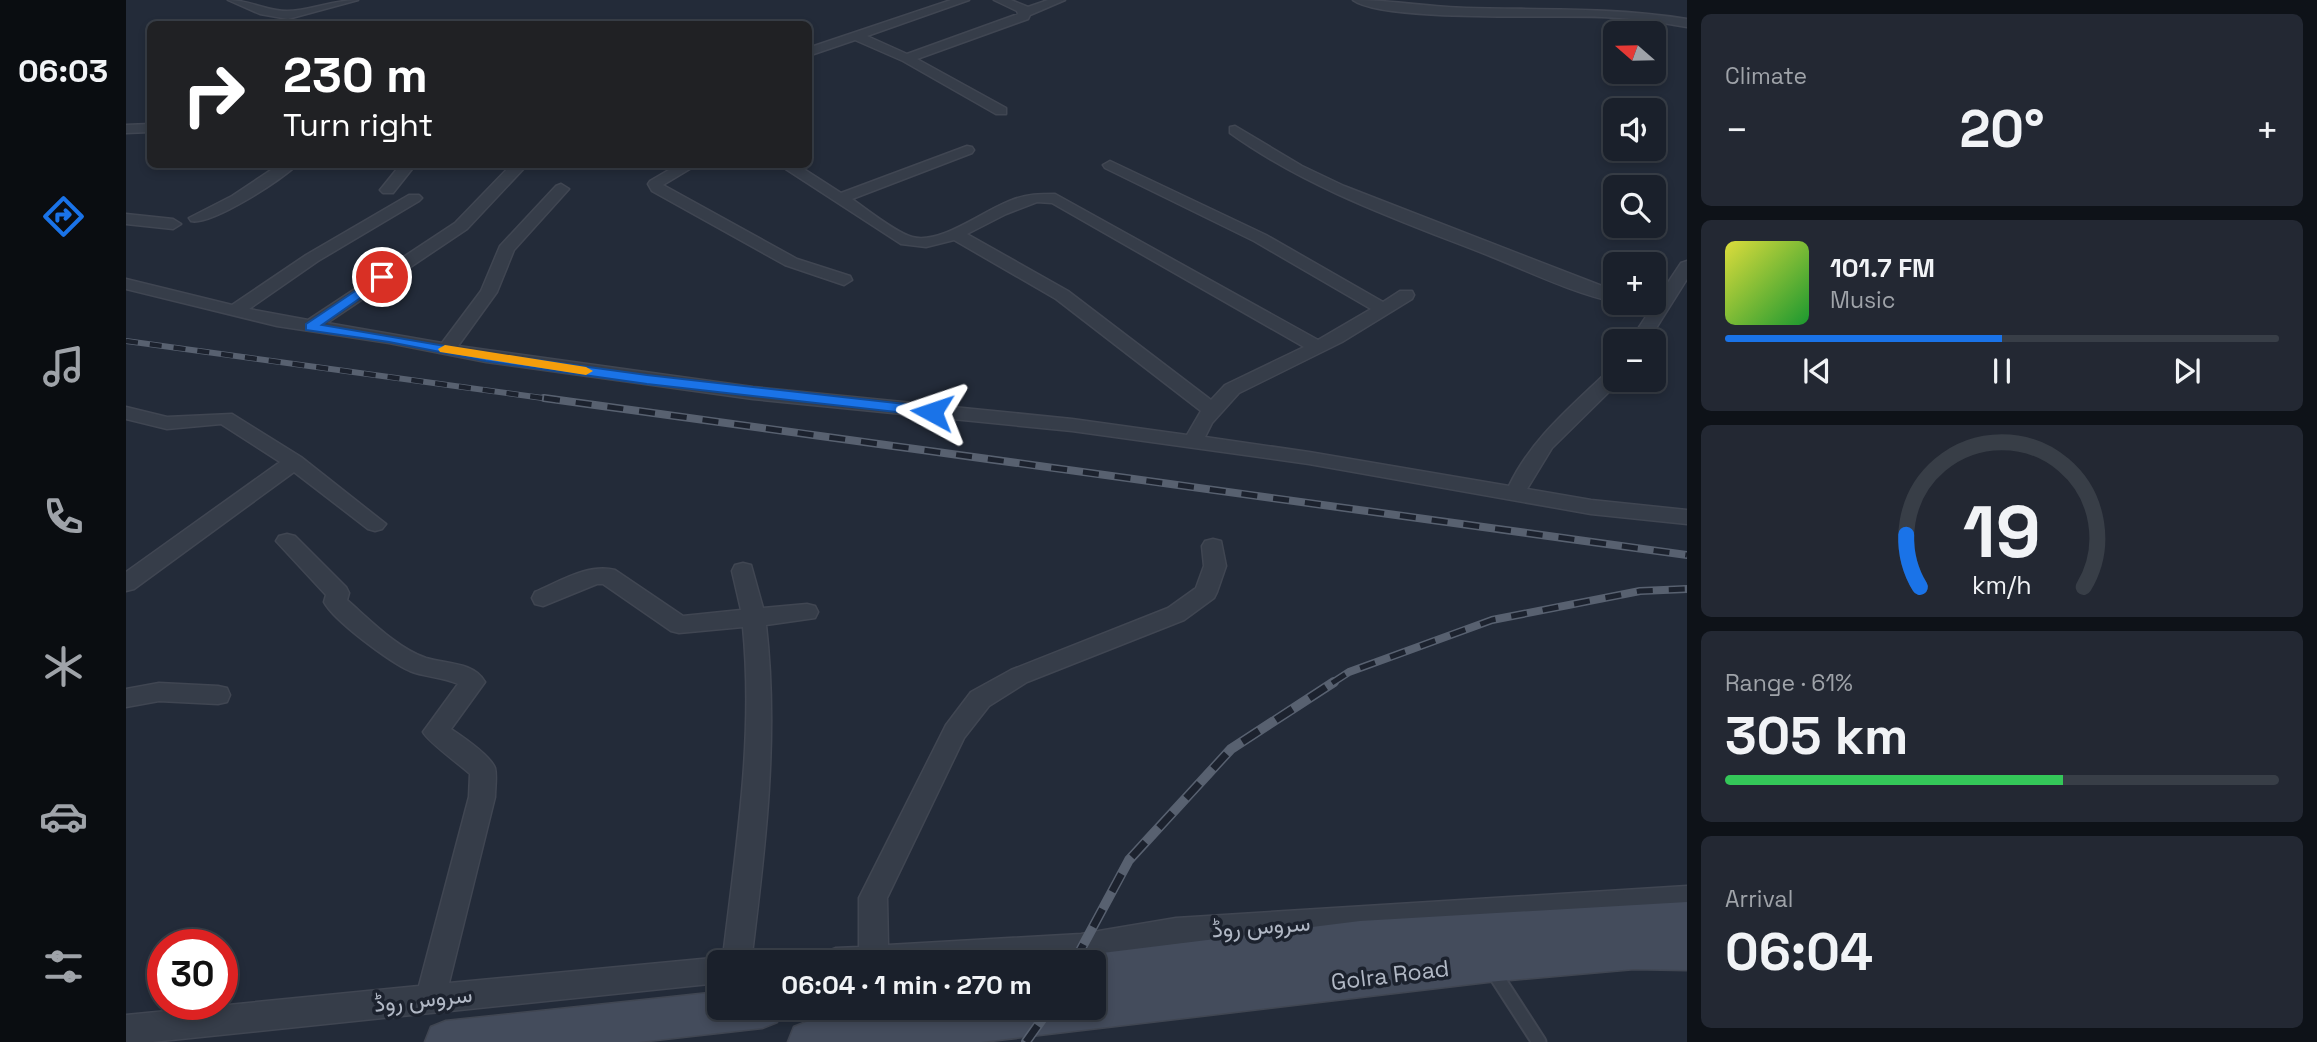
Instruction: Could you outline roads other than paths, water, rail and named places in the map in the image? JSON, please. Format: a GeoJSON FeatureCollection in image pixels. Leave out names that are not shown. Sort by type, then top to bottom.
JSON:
{"type":"FeatureCollection","features":[{"type":"Feature","properties":{"kind":"main road","name":"Golra Road"},"geometry":{"type":"LineString","coordinates":[[1106,971],[1360,940],[1687,920]]}},
{"type":"Feature","properties":{"kind":"main road","name":"Golra Road"},"geometry":{"type":"LineString","coordinates":[[1106,1007],[1488,963],[1634,950],[1687,951]]}},
{"type":"Feature","properties":{"kind":"main road"},"geometry":{"type":"LineString","coordinates":[[446,1042],[707,1014]]}},
{"type":"Feature","properties":{"kind":"main road","name":"Golra Road"},"geometry":{"type":"LineString","coordinates":[[809,1042],[993,1020]]}},
{"type":"Feature","properties":{"kind":"street"},"geometry":{"type":"LineString","coordinates":[[234,0],[264,11],[288,15],[352,0]]}},
{"type":"Feature","properties":{"kind":"street"},"geometry":{"type":"LineString","coordinates":[[812,51],[963,0]]}},
{"type":"Feature","properties":{"kind":"street"},"geometry":{"type":"LineString","coordinates":[[1000,0],[1023,9],[1024,13]]}},
{"type":"Feature","properties":{"kind":"street"},"geometry":{"type":"LineString","coordinates":[[907,58],[957,42],[1059,0]]}},
{"type":"Feature","properties":{"kind":"street"},"geometry":{"type":"LineString","coordinates":[[1359,0],[1381,5],[1581,6],[1687,23]]}},
{"type":"Feature","properties":{"kind":"street"},"geometry":{"type":"LineString","coordinates":[[855,36],[907,58],[1001,111]]}},
{"type":"Feature","properties":{"kind":"street"},"geometry":{"type":"LineString","coordinates":[[126,128],[147,128]]}},
{"type":"Feature","properties":{"kind":"street"},"geometry":{"type":"LineString","coordinates":[[1235,130],[1268,155],[1304,174],[1511,260],[1603,293]]}},
{"type":"Feature","properties":{"kind":"street"},"geometry":{"type":"LineString","coordinates":[[839,199],[967,150]]}},
{"type":"Feature","properties":{"kind":"street"},"geometry":{"type":"LineString","coordinates":[[1111,165],[1260,238],[1384,309]]}},
{"type":"Feature","properties":{"kind":"street"},"geometry":{"type":"LineString","coordinates":[[197,218],[237,199],[284,168]]}},
{"type":"Feature","properties":{"kind":"street"},"geometry":{"type":"LineString","coordinates":[[388,190],[406,168]]}},
{"type":"Feature","properties":{"kind":"street"},"geometry":{"type":"LineString","coordinates":[[310,327],[461,226],[517,168]]}},
{"type":"Feature","properties":{"kind":"street"},"geometry":{"type":"LineString","coordinates":[[683,168],[659,180],[655,184],[657,188],[792,262],[844,280]]}},
{"type":"Feature","properties":{"kind":"street"},"geometry":{"type":"LineString","coordinates":[[791,168],[907,241],[924,242],[954,233],[1030,199],[1044,196],[1055,199],[1318,347]]}},
{"type":"Feature","properties":{"kind":"street"},"geometry":{"type":"LineString","coordinates":[[447,349],[489,292],[506,248],[561,188]]}},
{"type":"Feature","properties":{"kind":"street"},"geometry":{"type":"LineString","coordinates":[[235,311],[313,258],[414,198]]}},
{"type":"Feature","properties":{"kind":"street"},"geometry":{"type":"LineString","coordinates":[[126,219],[173,224]]}},
{"type":"Feature","properties":{"kind":"street"},"geometry":{"type":"LineString","coordinates":[[954,233],[1062,295],[1212,410]]}},
{"type":"Feature","properties":{"kind":"street"},"geometry":{"type":"LineString","coordinates":[[1666,297],[1687,266]]}},
{"type":"Feature","properties":{"kind":"street"},"geometry":{"type":"LineString","coordinates":[[126,284],[310,327],[486,357],[714,389],[1060,423],[1194,441],[1655,516],[1687,517]]}},
{"type":"Feature","properties":{"kind":"street"},"geometry":{"type":"LineString","coordinates":[[1194,441],[1212,410],[1232,389],[1318,347],[1406,295]]}},
{"type":"Feature","properties":{"kind":"street"},"geometry":{"type":"LineString","coordinates":[[1516,494],[1523,474],[1548,438],[1603,387]]}},
{"type":"Feature","properties":{"kind":"street"},"geometry":{"type":"LineString","coordinates":[[126,413],[167,423],[225,418],[294,462],[375,524]]}},
{"type":"Feature","properties":{"kind":"street"},"geometry":{"type":"LineString","coordinates":[[126,583],[294,462]]}},
{"type":"Feature","properties":{"kind":"street"},"geometry":{"type":"LineString","coordinates":[[287,541],[338,593],[335,602],[352,617],[415,663],[464,675],[472,682],[435,732],[457,746],[483,770],[482,797],[430,999]]}},
{"type":"Feature","properties":{"kind":"street"},"geometry":{"type":"LineString","coordinates":[[874,950],[873,898],[955,732],[980,699],[1019,676],[1176,614],[1206,592],[1215,566],[1213,546]]}},
{"type":"Feature","properties":{"kind":"street"},"geometry":{"type":"LineString","coordinates":[[738,950],[761,716],[754,607],[743,570]]}},
{"type":"Feature","properties":{"kind":"street"},"geometry":{"type":"LineString","coordinates":[[543,598],[594,576],[607,576],[679,625],[807,612]]}},
{"type":"Feature","properties":{"kind":"street"},"geometry":{"type":"LineString","coordinates":[[126,698],[159,692],[218,695]]}},
{"type":"Feature","properties":{"kind":"street","name":"سروس روڈ"},"geometry":{"type":"LineString","coordinates":[[1037,950],[1081,947],[1176,931],[1687,898]]}},
{"type":"Feature","properties":{"kind":"street","name":"سروس روڈ"},"geometry":{"type":"LineString","coordinates":[[126,1030],[707,970]]}},
{"type":"Feature","properties":{"kind":"lane"},"geometry":{"type":"LineString","coordinates":[[1488,963],[1539,1042]]}},
{"type":"Feature","properties":{"kind":"railway"},"geometry":{"type":"LineString","coordinates":[[126,341],[557,400]]}},
{"type":"Feature","properties":{"kind":"railway"},"geometry":{"type":"LineString","coordinates":[[544,398],[1687,555]]}},
{"type":"Feature","properties":{"kind":"railway"},"geometry":{"type":"LineString","coordinates":[[1332,683],[1349,672],[1492,620],[1640,591],[1687,589]]}},
{"type":"Feature","properties":{"kind":"railway"},"geometry":{"type":"LineString","coordinates":[[1080,950],[1129,860],[1231,749],[1334,682]]}},
{"type":"Feature","properties":{"kind":"railway"},"geometry":{"type":"LineString","coordinates":[[1026,1042],[1042,1020]]}}]}
